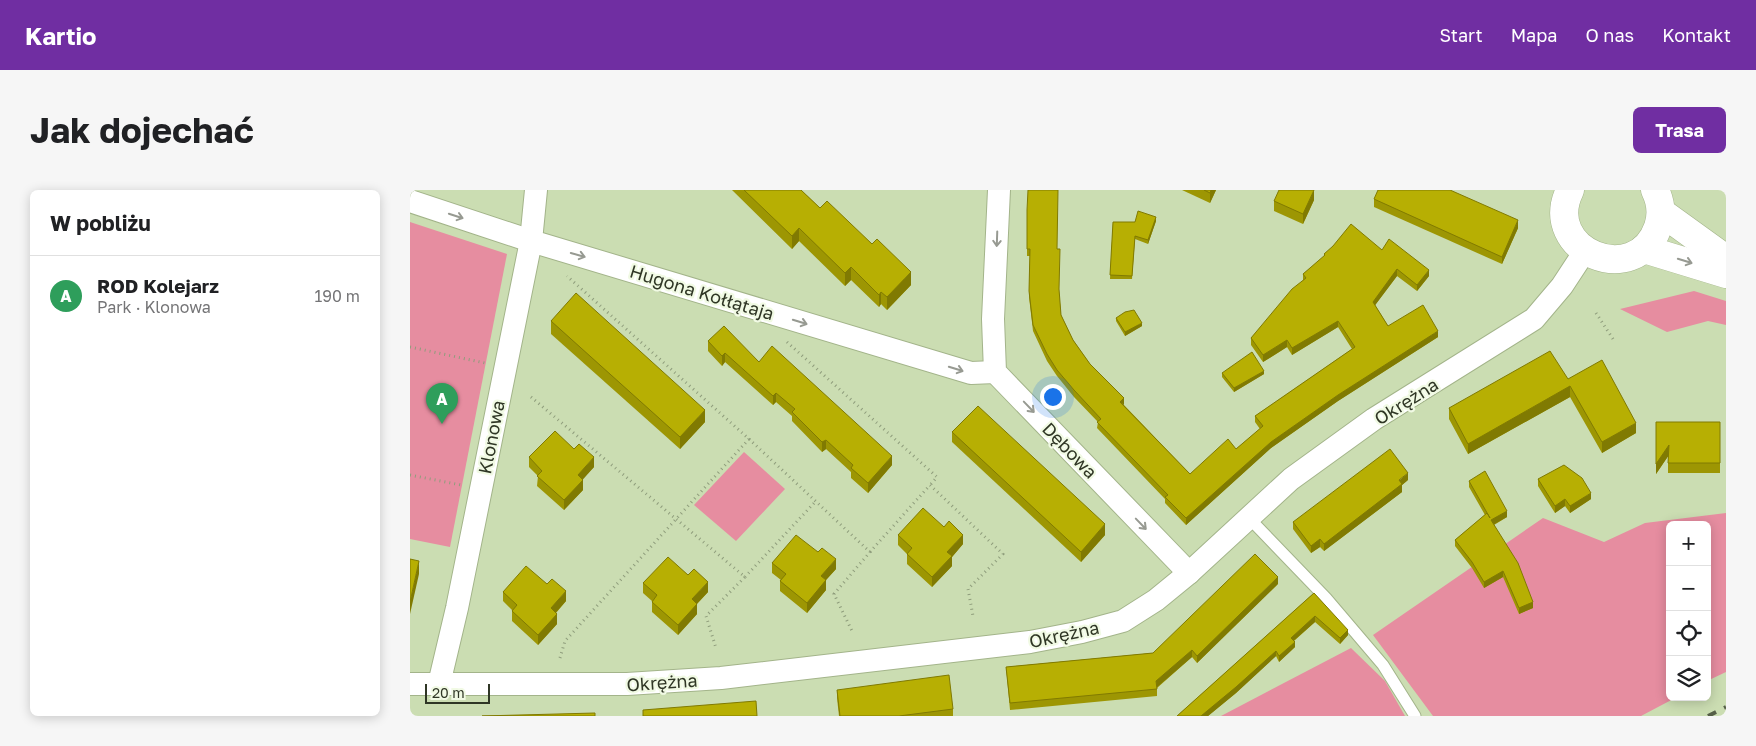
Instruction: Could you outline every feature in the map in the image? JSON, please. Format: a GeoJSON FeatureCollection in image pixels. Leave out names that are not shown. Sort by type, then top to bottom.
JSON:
{"type":"FeatureCollection","features":[{"type":"Feature","properties":{"kind":"main road"},"geometry":{"type":"LineString","coordinates":[[1570,190],[1565,202],[1564,213],[1566,224],[1576,244],[1594,256],[1615,260],[1625,258],[1644,248],[1651,241],[1656,232],[1658,201]]}},
{"type":"Feature","properties":{"kind":"main road"},"geometry":{"type":"LineString","coordinates":[[1658,201],[1726,259]]}},
{"type":"Feature","properties":{"kind":"main road"},"geometry":{"type":"LineString","coordinates":[[1644,248],[1726,274]]}},
{"type":"Feature","properties":{"kind":"street","name":"Klonowa"},"geometry":{"type":"LineString","coordinates":[[439,684],[457,608],[531,241],[536,190]]}},
{"type":"Feature","properties":{"kind":"street"},"geometry":{"type":"LineString","coordinates":[[995,372],[993,319],[999,190]]}},
{"type":"Feature","properties":{"kind":"street","name":"Hugona Kołłątaja"},"geometry":{"type":"LineString","coordinates":[[410,201],[531,241],[971,373],[995,372]]}},
{"type":"Feature","properties":{"kind":"street","name":"Okrężna"},"geometry":{"type":"LineString","coordinates":[[410,684],[636,684],[721,678],[1030,642],[1082,632],[1123,621],[1156,600],[1189,573],[1291,480],[1374,420],[1534,319],[1562,286],[1585,251]]}},
{"type":"Feature","properties":{"kind":"street","name":"Dębowa"},"geometry":{"type":"LineString","coordinates":[[995,372],[1189,573]]}},
{"type":"Feature","properties":{"kind":"lane"},"geometry":{"type":"LineString","coordinates":[[1249,518],[1326,598],[1384,665],[1415,716]]}},
{"type":"Feature","properties":{"kind":"path"},"geometry":{"type":"LineString","coordinates":[[561,270],[749,439],[870,552]]}},
{"type":"Feature","properties":{"kind":"path"},"geometry":{"type":"LineString","coordinates":[[1596,313],[1613,339]]}},
{"type":"Feature","properties":{"kind":"path"},"geometry":{"type":"LineString","coordinates":[[788,318],[783,338],[937,477],[834,594],[852,631]]}},
{"type":"Feature","properties":{"kind":"path"},"geometry":{"type":"LineString","coordinates":[[410,347],[493,364]]}},
{"type":"Feature","properties":{"kind":"path"},"geometry":{"type":"LineString","coordinates":[[531,397],[744,577]]}},
{"type":"Feature","properties":{"kind":"path"},"geometry":{"type":"LineString","coordinates":[[560,658],[565,641],[749,439]]}},
{"type":"Feature","properties":{"kind":"path"},"geometry":{"type":"LineString","coordinates":[[410,475],[469,487]]}},
{"type":"Feature","properties":{"kind":"path"},"geometry":{"type":"LineString","coordinates":[[930,485],[1003,554],[968,589],[973,616]]}},
{"type":"Feature","properties":{"kind":"path"},"geometry":{"type":"LineString","coordinates":[[716,648],[706,616],[816,501]]}},
{"type":"Feature","properties":{"kind":"shaded area"},"geometry":{"type":"Polygon","coordinates":[[[410,222],[507,254],[450,547],[410,539],[410,222]]]}},
{"type":"Feature","properties":{"kind":"shaded area"},"geometry":{"type":"Polygon","coordinates":[[[1694,291],[1726,301],[1726,325],[1708,321],[1667,332],[1620,309],[1694,291]]]}},
{"type":"Feature","properties":{"kind":"shaded area"},"geometry":{"type":"Polygon","coordinates":[[[744,452],[785,489],[736,541],[694,505],[744,452]]]}},
{"type":"Feature","properties":{"kind":"shaded area"},"geometry":{"type":"Polygon","coordinates":[[[1726,513],[1726,672],[1711,679],[1711,521],[1666,521],[1666,701],[1669,701],[1641,716],[1433,716],[1373,635],[1543,518],[1604,542],[1645,523],[1726,513]]]}},
{"type":"Feature","properties":{"kind":"shaded area"},"geometry":{"type":"Polygon","coordinates":[[[1351,648],[1385,681],[1405,716],[1221,716],[1351,648]]]}},
{"type":"Feature","properties":{"kind":"building"},"geometry":{"type":"Polygon","coordinates":[[[744,190],[801,190],[820,208],[827,201],[872,244],[877,239],[911,272],[887,297],[881,292],[879,295],[851,267],[845,273],[799,228],[792,236],[744,190]]]}},
{"type":"Feature","properties":{"kind":"building"},"geometry":{"type":"Polygon","coordinates":[[[1028,190],[1058,190],[1057,249],[1060,249],[1059,289],[1061,315],[1073,340],[1090,364],[1124,398],[1120,402],[1190,474],[1228,439],[1236,449],[1263,426],[1255,416],[1355,347],[1338,321],[1292,348],[1287,340],[1263,355],[1251,338],[1292,289],[1306,278],[1303,274],[1325,255],[1351,224],[1382,250],[1389,239],[1429,270],[1417,285],[1397,269],[1373,302],[1388,326],[1423,305],[1438,331],[1338,395],[1271,442],[1186,518],[1165,497],[1168,495],[1097,422],[1101,419],[1057,370],[1033,325],[1029,291],[1030,249],[1027,249],[1028,190]]]}},
{"type":"Feature","properties":{"kind":"building"},"geometry":{"type":"Polygon","coordinates":[[[1279,190],[1314,190],[1303,214],[1274,201],[1279,190]]]}},
{"type":"Feature","properties":{"kind":"building"},"geometry":{"type":"Polygon","coordinates":[[[1378,190],[1450,190],[1518,220],[1502,257],[1374,199],[1378,190]]]}},
{"type":"Feature","properties":{"kind":"building"},"geometry":{"type":"Polygon","coordinates":[[[1138,211],[1156,217],[1148,240],[1135,236],[1132,276],[1110,275],[1113,222],[1135,222],[1138,211]]]}},
{"type":"Feature","properties":{"kind":"building"},"geometry":{"type":"Polygon","coordinates":[[[576,293],[705,410],[680,437],[551,321],[576,293]]]}},
{"type":"Feature","properties":{"kind":"building"},"geometry":{"type":"Polygon","coordinates":[[[1134,310],[1142,323],[1125,332],[1116,318],[1125,312],[1134,310]]]}},
{"type":"Feature","properties":{"kind":"building"},"geometry":{"type":"Polygon","coordinates":[[[724,326],[759,362],[772,346],[892,456],[868,483],[851,468],[853,465],[826,440],[822,442],[792,412],[795,409],[776,393],[773,396],[725,353],[722,356],[708,341],[724,326]]]}},
{"type":"Feature","properties":{"kind":"building"},"geometry":{"type":"Polygon","coordinates":[[[1550,351],[1568,379],[1602,360],[1636,423],[1602,442],[1570,386],[1468,444],[1449,408],[1550,351]]]}},
{"type":"Feature","properties":{"kind":"building"},"geometry":{"type":"Polygon","coordinates":[[[1252,352],[1264,371],[1234,388],[1222,373],[1252,352]]]}},
{"type":"Feature","properties":{"kind":"building"},"geometry":{"type":"Polygon","coordinates":[[[978,406],[1105,524],[1081,552],[952,432],[978,406]]]}},
{"type":"Feature","properties":{"kind":"building"},"geometry":{"type":"Polygon","coordinates":[[[1656,422],[1720,422],[1720,463],[1668,463],[1669,445],[1656,464],[1656,422]]]}},
{"type":"Feature","properties":{"kind":"building"},"geometry":{"type":"Polygon","coordinates":[[[555,431],[574,449],[579,444],[594,457],[578,475],[583,480],[564,500],[537,476],[542,471],[529,457],[555,431]]]}},
{"type":"Feature","properties":{"kind":"building"},"geometry":{"type":"Polygon","coordinates":[[[1390,449],[1408,473],[1399,480],[1402,484],[1324,544],[1320,539],[1311,546],[1293,522],[1390,449]]]}},
{"type":"Feature","properties":{"kind":"building"},"geometry":{"type":"Polygon","coordinates":[[[1564,465],[1582,478],[1591,493],[1570,506],[1565,499],[1555,506],[1538,479],[1564,465]]]}},
{"type":"Feature","properties":{"kind":"building"},"geometry":{"type":"Polygon","coordinates":[[[1485,471],[1507,511],[1491,520],[1518,563],[1533,602],[1519,608],[1503,571],[1484,582],[1455,540],[1487,513],[1490,518],[1469,481],[1485,471]]]}},
{"type":"Feature","properties":{"kind":"building"},"geometry":{"type":"Polygon","coordinates":[[[923,508],[944,527],[949,521],[963,535],[947,552],[952,556],[932,577],[907,554],[912,548],[898,535],[923,508]]]}},
{"type":"Feature","properties":{"kind":"building"},"geometry":{"type":"Polygon","coordinates":[[[796,535],[818,552],[822,548],[836,559],[821,576],[826,580],[807,603],[780,581],[786,574],[772,563],[796,535]]]}},
{"type":"Feature","properties":{"kind":"building"},"geometry":{"type":"Polygon","coordinates":[[[1255,554],[1278,577],[1197,656],[1192,650],[1156,681],[1157,689],[1010,703],[1006,667],[1153,653],[1255,554]]]}},
{"type":"Feature","properties":{"kind":"building"},"geometry":{"type":"Polygon","coordinates":[[[668,557],[688,575],[694,569],[708,582],[692,599],[697,604],[678,625],[652,602],[657,595],[643,583],[668,557]]]}},
{"type":"Feature","properties":{"kind":"building"},"geometry":{"type":"Polygon","coordinates":[[[410,559],[419,561],[410,602],[410,559]]]}},
{"type":"Feature","properties":{"kind":"building"},"geometry":{"type":"Polygon","coordinates":[[[526,566],[547,584],[552,579],[566,591],[551,608],[557,614],[538,635],[512,611],[517,605],[503,592],[526,566]]]}},
{"type":"Feature","properties":{"kind":"building"},"geometry":{"type":"Polygon","coordinates":[[[1314,593],[1348,630],[1340,638],[1315,616],[1291,638],[1295,642],[1279,656],[1276,651],[1201,716],[1177,716],[1314,593]]]}},
{"type":"Feature","properties":{"kind":"building"},"geometry":{"type":"Polygon","coordinates":[[[949,675],[953,709],[899,716],[840,716],[837,690],[949,675]]]}},
{"type":"Feature","properties":{"kind":"building"},"geometry":{"type":"Polygon","coordinates":[[[756,701],[757,716],[643,716],[643,710],[756,701]]]}},
{"type":"Feature","properties":{"kind":"building"},"geometry":{"type":"Polygon","coordinates":[[[595,713],[595,716],[482,716],[595,713]]]}},
{"type":"Feature","properties":{"kind":"railway"},"geometry":{"type":"LineString","coordinates":[[1708,716],[1726,707]]}},
{"type":"Feature","properties":{"kind":"place","name":"ROD Kolejarz"},"geometry":{"type":"Point","coordinates":[442,424]}}]}
